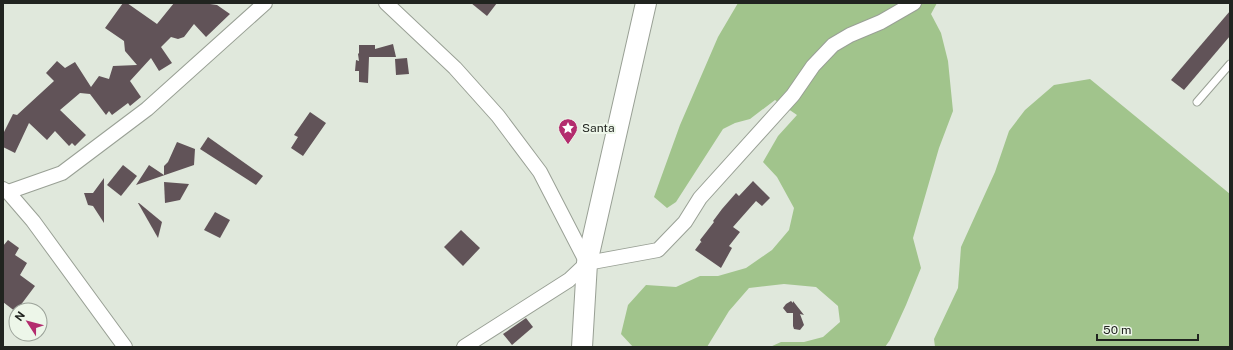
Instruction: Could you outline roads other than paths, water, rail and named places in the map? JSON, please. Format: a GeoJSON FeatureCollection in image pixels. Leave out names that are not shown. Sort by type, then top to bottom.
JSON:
{"type":"FeatureCollection","features":[{"type":"Feature","properties":{"kind":"main road"},"geometry":{"type":"LineString","coordinates":[[582,347],[587,263],[646,3]]}},
{"type":"Feature","properties":{"kind":"street"},"geometry":{"type":"LineString","coordinates":[[126,347],[33,221],[6,191],[62,173],[146,109],[265,3]]}},
{"type":"Feature","properties":{"kind":"street"},"geometry":{"type":"LineString","coordinates":[[386,3],[455,68],[498,116],[540,172],[587,263]]}},
{"type":"Feature","properties":{"kind":"street"},"geometry":{"type":"LineString","coordinates":[[464,347],[569,280],[587,263],[658,250],[684,222],[700,198],[793,95],[813,66],[832,45],[850,35],[881,22],[914,3]]}},
{"type":"Feature","properties":{"kind":"lane"},"geometry":{"type":"LineString","coordinates":[[1197,102],[1230,64]]}},
{"type":"Feature","properties":{"kind":"place","name":"Santa"},"geometry":{"type":"Point","coordinates":[568,145]}}]}
